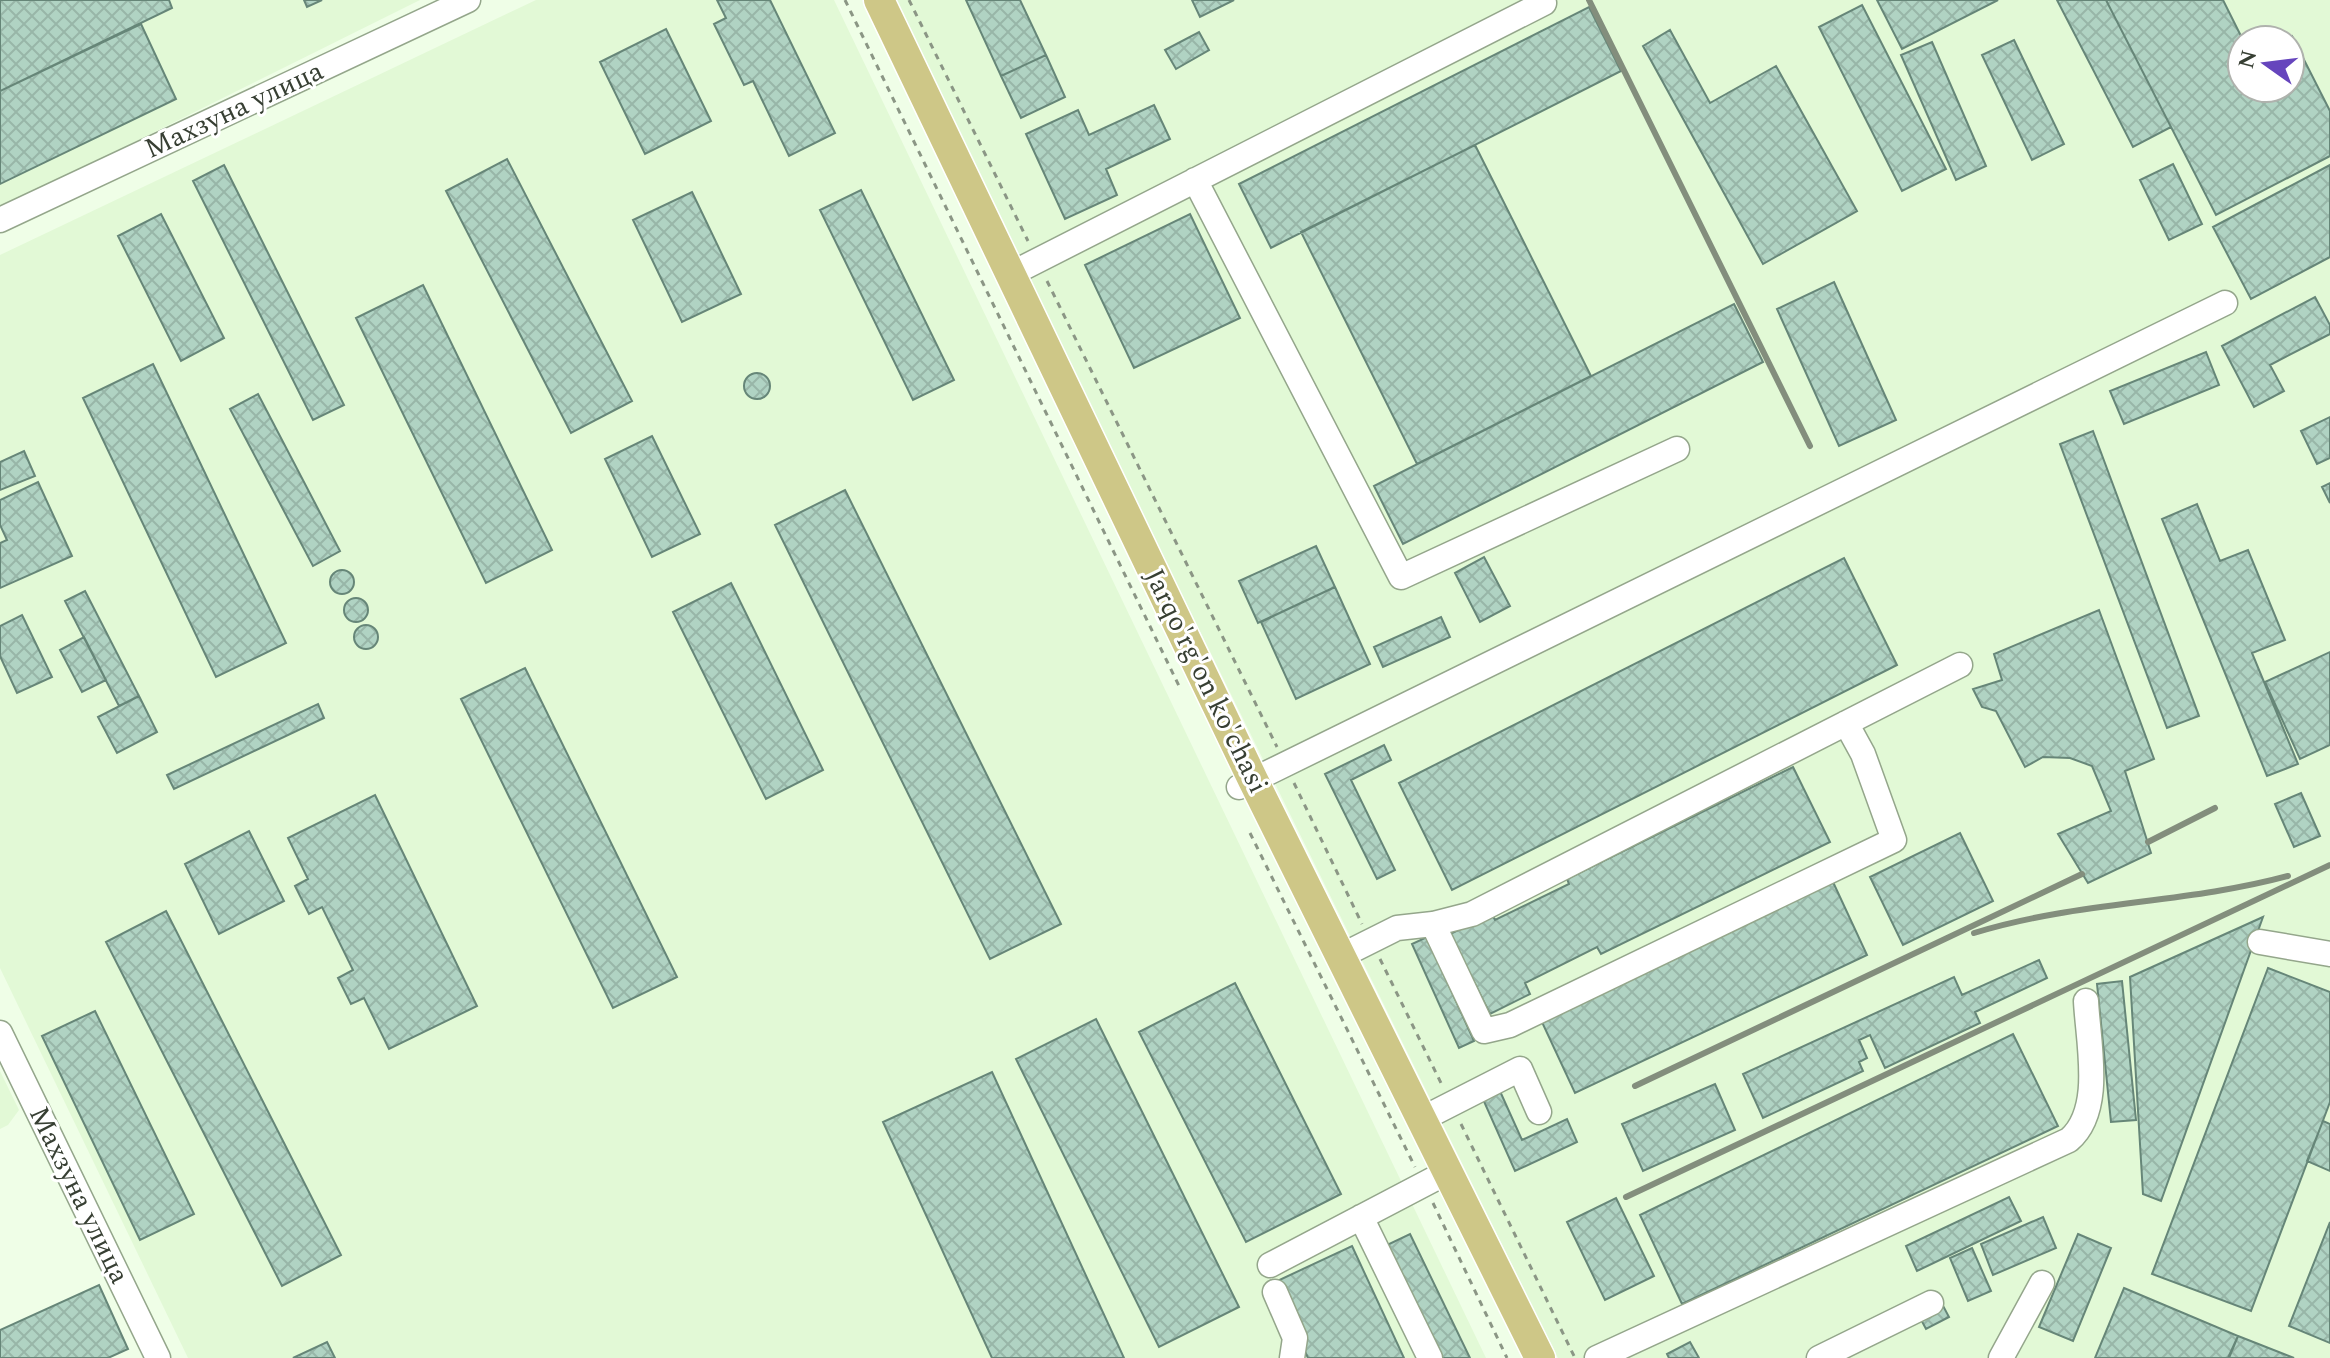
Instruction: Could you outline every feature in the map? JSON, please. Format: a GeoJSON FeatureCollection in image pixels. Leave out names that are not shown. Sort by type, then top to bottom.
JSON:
{"type":"FeatureCollection","features":[{"type":"Feature","properties":{"kind":"main road","name":"Jarqo'rg'on ko'chasi"},"geometry":{"type":"LineString","coordinates":[[861,0],[1246,783],[1521,1358]]}},
{"type":"Feature","properties":{"kind":"main road","name":"Jarqo'rg'on ko'chasi"},"geometry":{"type":"LineString","coordinates":[[879,0],[1024,267],[1246,783],[1341,956],[1540,1358]]}},
{"type":"Feature","properties":{"kind":"street","name":"Махзуна улица"},"geometry":{"type":"LineString","coordinates":[[0,220],[468,0]]}},
{"type":"Feature","properties":{"kind":"street"},"geometry":{"type":"LineString","coordinates":[[1024,267],[1544,3]]}},
{"type":"Feature","properties":{"kind":"street"},"geometry":{"type":"LineString","coordinates":[[1195,180],[1401,577],[1677,449]]}},
{"type":"Feature","properties":{"kind":"street"},"geometry":{"type":"LineString","coordinates":[[1246,783],[2225,303]]}},
{"type":"Feature","properties":{"kind":"street"},"geometry":{"type":"LineString","coordinates":[[1341,956],[1397,928],[1433,924],[1472,914],[1960,665]]}},
{"type":"Feature","properties":{"kind":"street"},"geometry":{"type":"LineString","coordinates":[[1433,924],[1484,1031],[1510,1025],[1894,840],[1863,754],[1846,723]]}},
{"type":"Feature","properties":{"kind":"street"},"geometry":{"type":"LineString","coordinates":[[2260,942],[2330,954]]}},
{"type":"Feature","properties":{"kind":"street"},"geometry":{"type":"LineString","coordinates":[[1597,1358],[2069,1140],[2082,1129],[2090,1103],[2086,1001]]}},
{"type":"Feature","properties":{"kind":"street","name":"Махзуна улица"},"geometry":{"type":"LineString","coordinates":[[0,1033],[158,1358]]}},
{"type":"Feature","properties":{"kind":"street"},"geometry":{"type":"LineString","coordinates":[[1422,1119],[1520,1069],[1539,1112]]}},
{"type":"Feature","properties":{"kind":"street"},"geometry":{"type":"LineString","coordinates":[[1270,1265],[1434,1179]]}},
{"type":"Feature","properties":{"kind":"street"},"geometry":{"type":"LineString","coordinates":[[1361,1217],[1430,1358]]}},
{"type":"Feature","properties":{"kind":"street"},"geometry":{"type":"LineString","coordinates":[[2001,1358],[2042,1283]]}},
{"type":"Feature","properties":{"kind":"street"},"geometry":{"type":"LineString","coordinates":[[1275,1292],[1295,1338],[1292,1358]]}},
{"type":"Feature","properties":{"kind":"street"},"geometry":{"type":"LineString","coordinates":[[1819,1358],[1931,1303]]}},
{"type":"Feature","properties":{"kind":"path"},"geometry":{"type":"LineString","coordinates":[[909,0],[1024,267],[1286,765],[1575,1358]]}},
{"type":"Feature","properties":{"kind":"shaded area"},"geometry":{"type":"Polygon","coordinates":[[[0,0],[420,0],[0,209],[0,0]]]}},
{"type":"Feature","properties":{"kind":"shaded area"},"geometry":{"type":"Polygon","coordinates":[[[536,0],[834,0],[1486,1358],[188,1358],[0,968],[0,255],[536,0]]]}},
{"type":"Feature","properties":{"kind":"shaded area"},"geometry":{"type":"Polygon","coordinates":[[[889,0],[2330,0],[2330,1358],[1558,1358],[889,0]]]}},
{"type":"Feature","properties":{"kind":"shaded area"},"geometry":{"type":"Polygon","coordinates":[[[0,1071],[19,1110],[8,1125],[0,1129],[0,1071]]]}},
{"type":"Feature","properties":{"kind":"building"},"geometry":{"type":"Polygon","coordinates":[[[0,0],[169,0],[172,8],[0,91],[0,0]]]}},
{"type":"Feature","properties":{"kind":"building"},"geometry":{"type":"Polygon","coordinates":[[[304,0],[322,0],[307,7],[304,0]]]}},
{"type":"Feature","properties":{"kind":"building"},"geometry":{"type":"Polygon","coordinates":[[[717,0],[770,0],[835,133],[789,156],[753,81],[744,85],[714,24],[726,18],[717,0]]]}},
{"type":"Feature","properties":{"kind":"building"},"geometry":{"type":"Polygon","coordinates":[[[966,0],[1020,0],[1046,55],[1001,76],[966,0]]]}},
{"type":"Feature","properties":{"kind":"building"},"geometry":{"type":"Polygon","coordinates":[[[1192,0],[1234,0],[1200,17],[1192,0]]]}},
{"type":"Feature","properties":{"kind":"building"},"geometry":{"type":"Polygon","coordinates":[[[1877,0],[1998,0],[1902,49],[1877,0]]]}},
{"type":"Feature","properties":{"kind":"building"},"geometry":{"type":"Polygon","coordinates":[[[2057,0],[2106,0],[2171,127],[2133,147],[2057,0]]]}},
{"type":"Feature","properties":{"kind":"building"},"geometry":{"type":"Polygon","coordinates":[[[2106,0],[2223,0],[2235,24],[2226,24],[2226,104],[2306,104],[2306,64],[2330,111],[2330,156],[2216,215],[2106,0]]]}},
{"type":"Feature","properties":{"kind":"building"},"geometry":{"type":"Polygon","coordinates":[[[1862,5],[1946,169],[1902,191],[1819,27],[1862,5]]]}},
{"type":"Feature","properties":{"kind":"building"},"geometry":{"type":"Polygon","coordinates":[[[1589,7],[1621,71],[1271,248],[1239,184],[1589,7]]]}},
{"type":"Feature","properties":{"kind":"building"},"geometry":{"type":"Polygon","coordinates":[[[141,24],[176,99],[0,184],[0,91],[141,24]]]}},
{"type":"Feature","properties":{"kind":"building"},"geometry":{"type":"Polygon","coordinates":[[[666,29],[711,121],[645,154],[600,62],[666,29]]]}},
{"type":"Feature","properties":{"kind":"building"},"geometry":{"type":"Polygon","coordinates":[[[1670,30],[1710,103],[1776,66],[1857,211],[1763,264],[1643,46],[1670,30]]]}},
{"type":"Feature","properties":{"kind":"building"},"geometry":{"type":"Polygon","coordinates":[[[1199,32],[1209,50],[1176,69],[1165,50],[1199,32]]]}},
{"type":"Feature","properties":{"kind":"building"},"geometry":{"type":"Polygon","coordinates":[[[2014,40],[2064,144],[2032,160],[1982,55],[2014,40]]]}},
{"type":"Feature","properties":{"kind":"building"},"geometry":{"type":"Polygon","coordinates":[[[1932,42],[1986,166],[1956,180],[1901,55],[1932,42]]]}},
{"type":"Feature","properties":{"kind":"building"},"geometry":{"type":"Polygon","coordinates":[[[1046,55],[1065,97],[1021,118],[1001,76],[1046,55]]]}},
{"type":"Feature","properties":{"kind":"building"},"geometry":{"type":"Polygon","coordinates":[[[1154,105],[1170,139],[1106,169],[1117,195],[1065,219],[1026,134],[1078,110],[1089,135],[1154,105]]]}},
{"type":"Feature","properties":{"kind":"building"},"geometry":{"type":"Polygon","coordinates":[[[1475,145],[1591,376],[1417,464],[1301,232],[1475,145]]]}},
{"type":"Feature","properties":{"kind":"building"},"geometry":{"type":"Polygon","coordinates":[[[507,159],[632,401],[571,433],[446,191],[507,159]]]}},
{"type":"Feature","properties":{"kind":"building"},"geometry":{"type":"Polygon","coordinates":[[[2173,164],[2202,224],[2169,240],[2140,180],[2173,164]]]}},
{"type":"Feature","properties":{"kind":"building"},"geometry":{"type":"Polygon","coordinates":[[[224,165],[344,405],[313,420],[193,181],[224,165]]]}},
{"type":"Feature","properties":{"kind":"building"},"geometry":{"type":"Polygon","coordinates":[[[2330,165],[2330,257],[2251,299],[2213,227],[2330,165]]]}},
{"type":"Feature","properties":{"kind":"building"},"geometry":{"type":"Polygon","coordinates":[[[861,190],[954,380],[913,400],[820,210],[861,190]]]}},
{"type":"Feature","properties":{"kind":"building"},"geometry":{"type":"Polygon","coordinates":[[[692,192],[741,294],[682,322],[633,220],[692,192]]]}},
{"type":"Feature","properties":{"kind":"building"},"geometry":{"type":"Polygon","coordinates":[[[161,214],[224,338],[181,361],[118,236],[161,214]]]}},
{"type":"Feature","properties":{"kind":"building"},"geometry":{"type":"Polygon","coordinates":[[[1190,214],[1240,318],[1134,368],[1085,265],[1190,214]]]}},
{"type":"Feature","properties":{"kind":"building"},"geometry":{"type":"Polygon","coordinates":[[[1834,282],[1896,420],[1839,446],[1777,309],[1834,282]]]}},
{"type":"Feature","properties":{"kind":"building"},"geometry":{"type":"Polygon","coordinates":[[[423,285],[552,550],[486,583],[356,318],[423,285]]]}},
{"type":"Feature","properties":{"kind":"building"},"geometry":{"type":"Polygon","coordinates":[[[2315,297],[2330,325],[2330,334],[2270,365],[2284,391],[2254,407],[2222,346],[2315,297]]]}},
{"type":"Feature","properties":{"kind":"building"},"geometry":{"type":"Polygon","coordinates":[[[1734,304],[1763,362],[1403,544],[1374,486],[1734,304]]]}},
{"type":"Feature","properties":{"kind":"building"},"geometry":{"type":"Polygon","coordinates":[[[2206,352],[2219,385],[2124,424],[2110,391],[2206,352]]]}},
{"type":"Feature","properties":{"kind":"building"},"geometry":{"type":"Polygon","coordinates":[[[153,364],[286,643],[216,677],[83,398],[153,364]]]}},
{"type":"Feature","properties":{"kind":"building"},"geometry":{"type":"Polygon","coordinates":[[[757,373],[766,377],[770,386],[766,395],[757,399],[748,395],[744,386],[748,377],[757,373]]]}},
{"type":"Feature","properties":{"kind":"building"},"geometry":{"type":"Polygon","coordinates":[[[258,394],[340,551],[313,566],[230,409],[258,394]]]}},
{"type":"Feature","properties":{"kind":"building"},"geometry":{"type":"Polygon","coordinates":[[[2330,417],[2330,458],[2317,464],[2301,431],[2330,417]]]}},
{"type":"Feature","properties":{"kind":"building"},"geometry":{"type":"Polygon","coordinates":[[[2093,431],[2199,716],[2167,728],[2060,444],[2093,431]]]}},
{"type":"Feature","properties":{"kind":"building"},"geometry":{"type":"Polygon","coordinates":[[[652,436],[700,534],[652,557],[605,459],[652,436]]]}},
{"type":"Feature","properties":{"kind":"building"},"geometry":{"type":"Polygon","coordinates":[[[24,451],[35,476],[0,490],[0,462],[24,451]]]}},
{"type":"Feature","properties":{"kind":"building"},"geometry":{"type":"Polygon","coordinates":[[[38,482],[72,556],[0,588],[0,543],[7,540],[0,525],[0,500],[38,482]]]}},
{"type":"Feature","properties":{"kind":"building"},"geometry":{"type":"Polygon","coordinates":[[[2330,483],[2330,503],[2322,487],[2330,483]]]}},
{"type":"Feature","properties":{"kind":"building"},"geometry":{"type":"Polygon","coordinates":[[[845,490],[1061,924],[990,959],[775,525],[845,490]]]}},
{"type":"Feature","properties":{"kind":"building"},"geometry":{"type":"Polygon","coordinates":[[[2197,504],[2220,561],[2248,550],[2285,640],[2252,653],[2298,764],[2267,776],[2162,519],[2197,504]]]}},
{"type":"Feature","properties":{"kind":"building"},"geometry":{"type":"Polygon","coordinates":[[[1316,546],[1335,587],[1258,623],[1239,581],[1316,546]]]}},
{"type":"Feature","properties":{"kind":"building"},"geometry":{"type":"Polygon","coordinates":[[[1484,557],[1510,606],[1480,622],[1455,573],[1484,557]]]}},
{"type":"Feature","properties":{"kind":"building"},"geometry":{"type":"Polygon","coordinates":[[[1844,558],[1897,665],[1452,890],[1399,783],[1844,558]]]}},
{"type":"Feature","properties":{"kind":"building"},"geometry":{"type":"Polygon","coordinates":[[[342,570],[351,573],[354,582],[351,591],[342,594],[333,591],[330,582],[333,573],[342,570]]]}},
{"type":"Feature","properties":{"kind":"building"},"geometry":{"type":"Polygon","coordinates":[[[731,583],[823,770],[766,799],[673,612],[731,583]]]}},
{"type":"Feature","properties":{"kind":"building"},"geometry":{"type":"Polygon","coordinates":[[[1335,587],[1370,664],[1296,699],[1261,622],[1335,587]]]}},
{"type":"Feature","properties":{"kind":"building"},"geometry":{"type":"Polygon","coordinates":[[[85,591],[139,696],[119,706],[65,601],[85,591]]]}},
{"type":"Feature","properties":{"kind":"building"},"geometry":{"type":"Polygon","coordinates":[[[356,598],[365,601],[368,610],[365,619],[356,622],[347,619],[344,610],[347,601],[356,598]]]}},
{"type":"Feature","properties":{"kind":"building"},"geometry":{"type":"Polygon","coordinates":[[[2099,610],[2154,759],[2125,771],[2151,853],[2088,883],[2058,834],[2111,811],[2092,766],[2070,758],[2043,757],[2025,767],[1996,711],[1982,707],[1973,689],[2002,680],[1994,654],[2099,610]]]}},
{"type":"Feature","properties":{"kind":"building"},"geometry":{"type":"Polygon","coordinates":[[[22,615],[52,677],[17,693],[0,656],[0,626],[22,615]]]}},
{"type":"Feature","properties":{"kind":"building"},"geometry":{"type":"Polygon","coordinates":[[[1441,617],[1450,637],[1383,667],[1374,647],[1441,617]]]}},
{"type":"Feature","properties":{"kind":"building"},"geometry":{"type":"Polygon","coordinates":[[[366,625],[375,628],[378,637],[375,646],[366,649],[357,646],[354,637],[357,628],[366,625]]]}},
{"type":"Feature","properties":{"kind":"building"},"geometry":{"type":"Polygon","coordinates":[[[84,637],[106,680],[82,692],[60,650],[84,637]]]}},
{"type":"Feature","properties":{"kind":"building"},"geometry":{"type":"Polygon","coordinates":[[[2330,652],[2330,745],[2300,759],[2265,682],[2330,652]]]}},
{"type":"Feature","properties":{"kind":"building"},"geometry":{"type":"Polygon","coordinates":[[[525,668],[677,977],[613,1008],[461,699],[525,668]]]}},
{"type":"Feature","properties":{"kind":"building"},"geometry":{"type":"Polygon","coordinates":[[[139,696],[157,732],[117,753],[98,717],[139,696]]]}},
{"type":"Feature","properties":{"kind":"building"},"geometry":{"type":"Polygon","coordinates":[[[318,704],[324,718],[174,789],[167,775],[318,704]]]}},
{"type":"Feature","properties":{"kind":"building"},"geometry":{"type":"Polygon","coordinates":[[[1384,745],[1391,760],[1351,780],[1395,870],[1377,879],[1325,774],[1384,745]]]}},
{"type":"Feature","properties":{"kind":"building"},"geometry":{"type":"Polygon","coordinates":[[[1793,767],[1830,842],[1601,954],[1597,947],[1525,983],[1530,994],[1490,1014],[1450,934],[1492,914],[1495,920],[1569,884],[1567,879],[1793,767]]]}},
{"type":"Feature","properties":{"kind":"building"},"geometry":{"type":"Polygon","coordinates":[[[2301,793],[2320,836],[2294,847],[2275,804],[2301,793]]]}},
{"type":"Feature","properties":{"kind":"building"},"geometry":{"type":"Polygon","coordinates":[[[375,795],[477,1006],[389,1049],[364,998],[351,1004],[338,978],[353,970],[322,907],[309,914],[295,886],[308,879],[288,838],[375,795]]]}},
{"type":"Feature","properties":{"kind":"building"},"geometry":{"type":"Polygon","coordinates":[[[249,831],[284,901],[219,934],[185,864],[249,831]]]}},
{"type":"Feature","properties":{"kind":"building"},"geometry":{"type":"Polygon","coordinates":[[[1960,833],[1993,901],[1903,945],[1870,877],[1960,833]]]}},
{"type":"Feature","properties":{"kind":"building"},"geometry":{"type":"Polygon","coordinates":[[[1833,882],[1867,955],[1575,1093],[1541,1020],[1833,882]]]}},
{"type":"Feature","properties":{"kind":"building"},"geometry":{"type":"Polygon","coordinates":[[[166,911],[341,1255],[282,1286],[106,942],[166,911]]]}},
{"type":"Feature","properties":{"kind":"building"},"geometry":{"type":"Polygon","coordinates":[[[2263,917],[2161,1201],[2143,1194],[2130,977],[2263,917]]]}},
{"type":"Feature","properties":{"kind":"building"},"geometry":{"type":"Polygon","coordinates":[[[1427,937],[1474,1041],[1459,1048],[1412,944],[1427,937]]]}},
{"type":"Feature","properties":{"kind":"building"},"geometry":{"type":"Polygon","coordinates":[[[2039,960],[2047,978],[1975,1012],[1980,1023],[1885,1068],[1870,1035],[1859,1040],[1867,1058],[1859,1062],[1863,1071],[1763,1118],[1743,1074],[1954,977],[1962,995],[2039,960]]]}},
{"type":"Feature","properties":{"kind":"building"},"geometry":{"type":"Polygon","coordinates":[[[2268,968],[2330,992],[2330,1102],[2251,1311],[2152,1274],[2268,968]]]}},
{"type":"Feature","properties":{"kind":"building"},"geometry":{"type":"Polygon","coordinates":[[[2122,981],[2136,1120],[2111,1122],[2097,984],[2122,981]]]}},
{"type":"Feature","properties":{"kind":"building"},"geometry":{"type":"Polygon","coordinates":[[[1235,983],[1341,1194],[1246,1242],[1139,1032],[1235,983]]]}},
{"type":"Feature","properties":{"kind":"building"},"geometry":{"type":"Polygon","coordinates":[[[95,1011],[194,1214],[140,1240],[42,1036],[95,1011]]]}},
{"type":"Feature","properties":{"kind":"building"},"geometry":{"type":"Polygon","coordinates":[[[1096,1019],[1239,1307],[1159,1347],[1016,1059],[1096,1019]]]}},
{"type":"Feature","properties":{"kind":"building"},"geometry":{"type":"Polygon","coordinates":[[[2013,1034],[2058,1126],[1682,1304],[1640,1215],[2013,1034]]]}},
{"type":"Feature","properties":{"kind":"building"},"geometry":{"type":"Polygon","coordinates":[[[992,1072],[1124,1358],[992,1358],[883,1122],[992,1072]]]}},
{"type":"Feature","properties":{"kind":"building"},"geometry":{"type":"Polygon","coordinates":[[[1715,1084],[1735,1130],[1643,1171],[1622,1124],[1715,1084]]]}},
{"type":"Feature","properties":{"kind":"building"},"geometry":{"type":"Polygon","coordinates":[[[1499,1089],[1522,1140],[1567,1119],[1577,1142],[1515,1171],[1482,1097],[1499,1089]]]}},
{"type":"Feature","properties":{"kind":"building"},"geometry":{"type":"Polygon","coordinates":[[[2323,1121],[2330,1124],[2330,1171],[2307,1161],[2323,1121]]]}},
{"type":"Feature","properties":{"kind":"building"},"geometry":{"type":"Polygon","coordinates":[[[2009,1197],[2021,1221],[1917,1271],[1906,1246],[2009,1197]]]}},
{"type":"Feature","properties":{"kind":"building"},"geometry":{"type":"Polygon","coordinates":[[[1616,1198],[1654,1276],[1605,1300],[1567,1222],[1616,1198]]]}},
{"type":"Feature","properties":{"kind":"building"},"geometry":{"type":"Polygon","coordinates":[[[2043,1217],[2056,1248],[1993,1275],[1981,1244],[2043,1217]]]}},
{"type":"Feature","properties":{"kind":"building"},"geometry":{"type":"Polygon","coordinates":[[[2330,1222],[2330,1343],[2289,1326],[2330,1222]]]}},
{"type":"Feature","properties":{"kind":"building"},"geometry":{"type":"Polygon","coordinates":[[[1410,1234],[1470,1358],[1438,1358],[1385,1246],[1410,1234]]]}},
{"type":"Feature","properties":{"kind":"building"},"geometry":{"type":"Polygon","coordinates":[[[2078,1234],[2111,1248],[2073,1341],[2039,1327],[2078,1234]]]}},
{"type":"Feature","properties":{"kind":"building"},"geometry":{"type":"Polygon","coordinates":[[[1352,1246],[1404,1358],[1308,1358],[1273,1283],[1352,1246]]]}},
{"type":"Feature","properties":{"kind":"building"},"geometry":{"type":"Polygon","coordinates":[[[1972,1248],[1991,1291],[1968,1301],[1950,1258],[1972,1248]]]}},
{"type":"Feature","properties":{"kind":"building"},"geometry":{"type":"Polygon","coordinates":[[[99,1285],[128,1349],[108,1358],[0,1358],[0,1330],[99,1285]]]}},
{"type":"Feature","properties":{"kind":"building"},"geometry":{"type":"Polygon","coordinates":[[[2124,1288],[2238,1336],[2228,1358],[2095,1358],[2124,1288]]]}},
{"type":"Feature","properties":{"kind":"building"},"geometry":{"type":"Polygon","coordinates":[[[1941,1302],[1949,1317],[1926,1329],[1918,1314],[1941,1302]]]}},
{"type":"Feature","properties":{"kind":"building"},"geometry":{"type":"Polygon","coordinates":[[[2238,1336],[2294,1358],[2229,1358],[2238,1336]]]}},
{"type":"Feature","properties":{"kind":"building"},"geometry":{"type":"Polygon","coordinates":[[[327,1342],[335,1358],[293,1358],[327,1342]]]}},
{"type":"Feature","properties":{"kind":"building"},"geometry":{"type":"Polygon","coordinates":[[[1690,1342],[1699,1358],[1669,1358],[1667,1354],[1690,1342]]]}},
{"type":"Feature","properties":{"kind":"railway"},"geometry":{"type":"LineString","coordinates":[[1589,0],[1810,446]]}},
{"type":"Feature","properties":{"kind":"railway"},"geometry":{"type":"LineString","coordinates":[[2148,842],[2215,808]]}},
{"type":"Feature","properties":{"kind":"railway"},"geometry":{"type":"LineString","coordinates":[[1626,1197],[2330,865]]}},
{"type":"Feature","properties":{"kind":"railway"},"geometry":{"type":"LineString","coordinates":[[1635,1086],[2082,874]]}},
{"type":"Feature","properties":{"kind":"railway"},"geometry":{"type":"LineString","coordinates":[[1974,933],[2052,915],[2210,892],[2288,876]]}}]}
